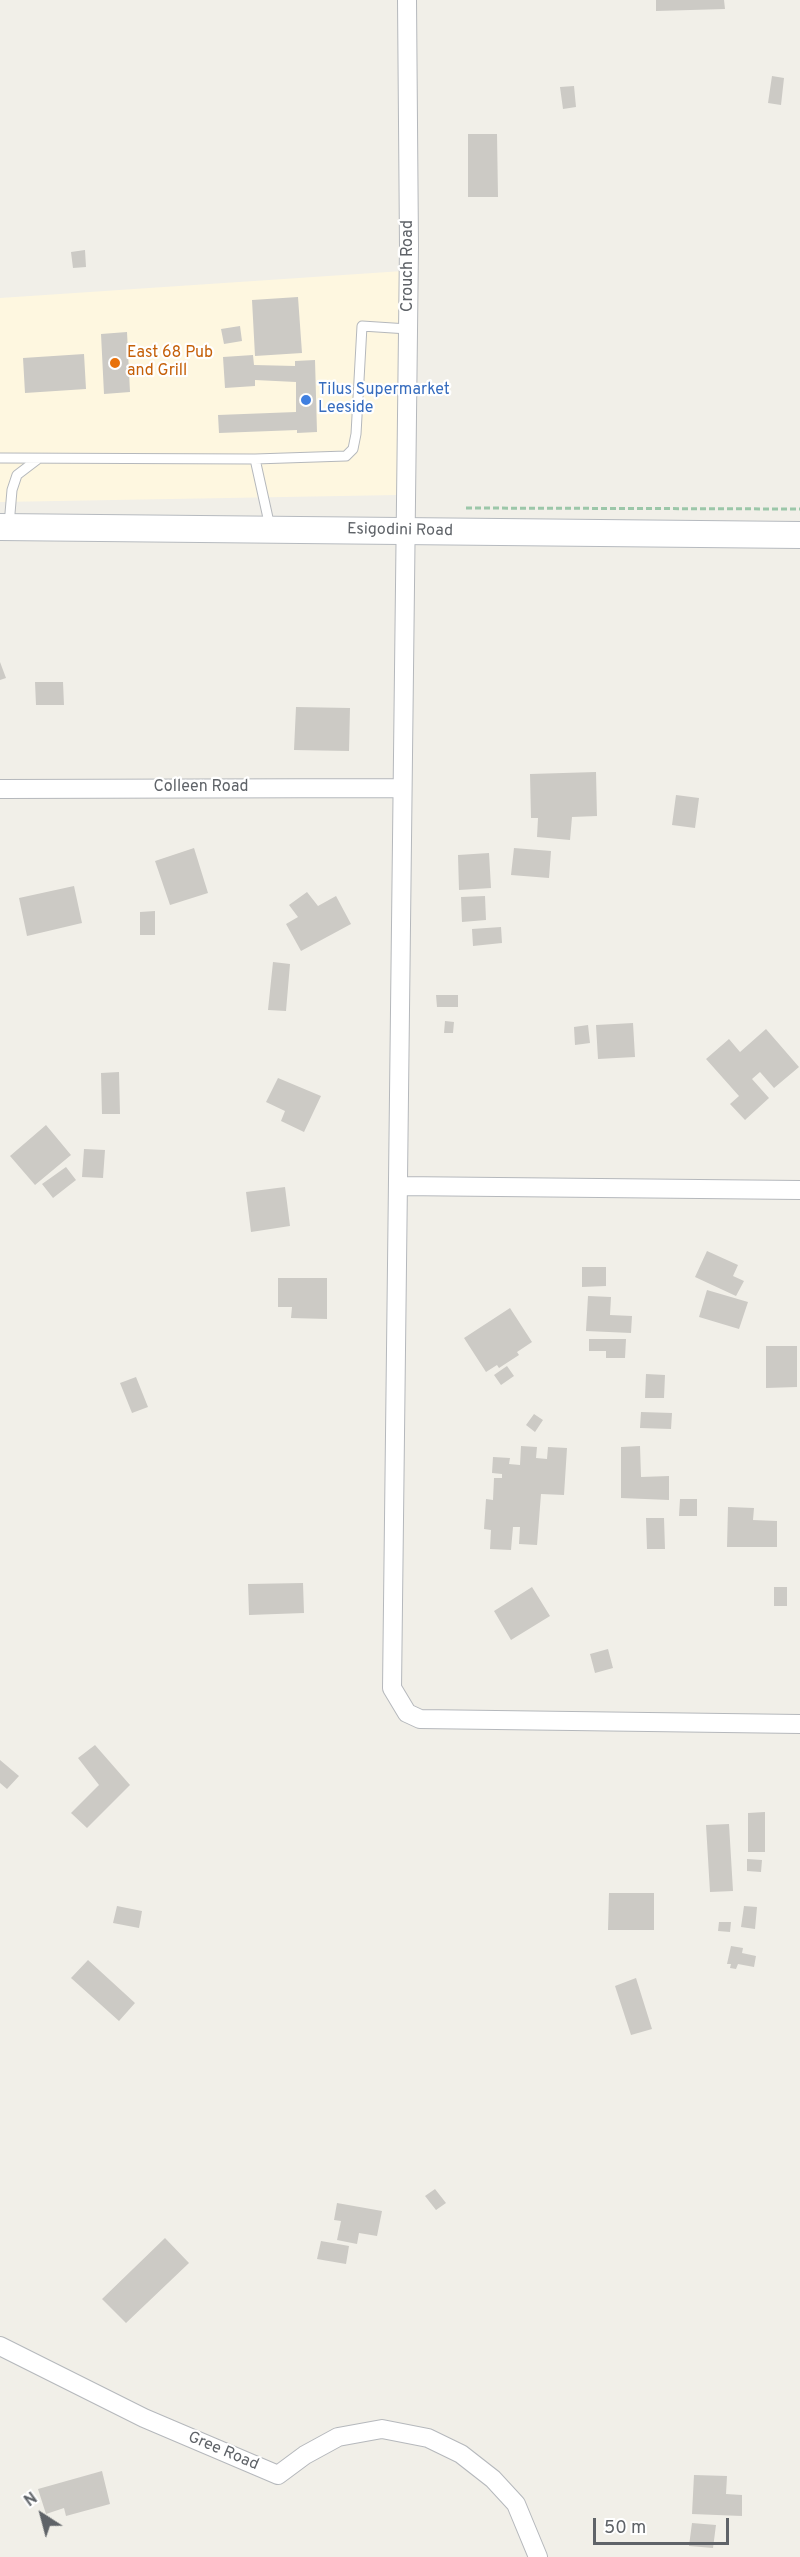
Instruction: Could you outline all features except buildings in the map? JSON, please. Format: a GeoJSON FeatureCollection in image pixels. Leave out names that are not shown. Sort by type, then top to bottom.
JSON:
{"type":"FeatureCollection","features":[{"type":"Feature","properties":{"kind":"main road","name":"Esigodini Road"},"geometry":{"type":"LineString","coordinates":[[4,527],[800,535]]}},
{"type":"Feature","properties":{"kind":"street","name":"Crouch Road"},"geometry":{"type":"LineString","coordinates":[[407,0],[408,329],[392,1688],[407,1713],[420,1719],[800,1724]]}},
{"type":"Feature","properties":{"kind":"street","name":"Colleen Road"},"geometry":{"type":"LineString","coordinates":[[0,789],[402,788]]}},
{"type":"Feature","properties":{"kind":"street"},"geometry":{"type":"LineString","coordinates":[[398,1186],[800,1190]]}},
{"type":"Feature","properties":{"kind":"street","name":"Gree Road"},"geometry":{"type":"LineString","coordinates":[[0,2346],[144,2418],[278,2475],[305,2455],[338,2437],[382,2429],[428,2438],[461,2454],[493,2479],[516,2504],[538,2557]]}},
{"type":"Feature","properties":{"kind":"lane"},"geometry":{"type":"LineString","coordinates":[[0,458],[255,459],[346,456],[353,449],[357,434],[362,326],[408,329]]}},
{"type":"Feature","properties":{"kind":"lane"},"geometry":{"type":"LineString","coordinates":[[4,527],[12,490],[18,475],[38,459]]}},
{"type":"Feature","properties":{"kind":"lane"},"geometry":{"type":"LineString","coordinates":[[255,459],[270,529]]}},
{"type":"Feature","properties":{"kind":"shaded area"},"geometry":{"type":"Polygon","coordinates":[[[403,271],[398,495],[0,502],[0,298],[403,271]]]}},
{"type":"Feature","properties":{"kind":"place","name":"East 68 Pub and Grill"},"geometry":{"type":"Point","coordinates":[115,363]}},
{"type":"Feature","properties":{"kind":"place","name":"Tilus Supermarket Leeside"},"geometry":{"type":"Point","coordinates":[306,400]}}]}
